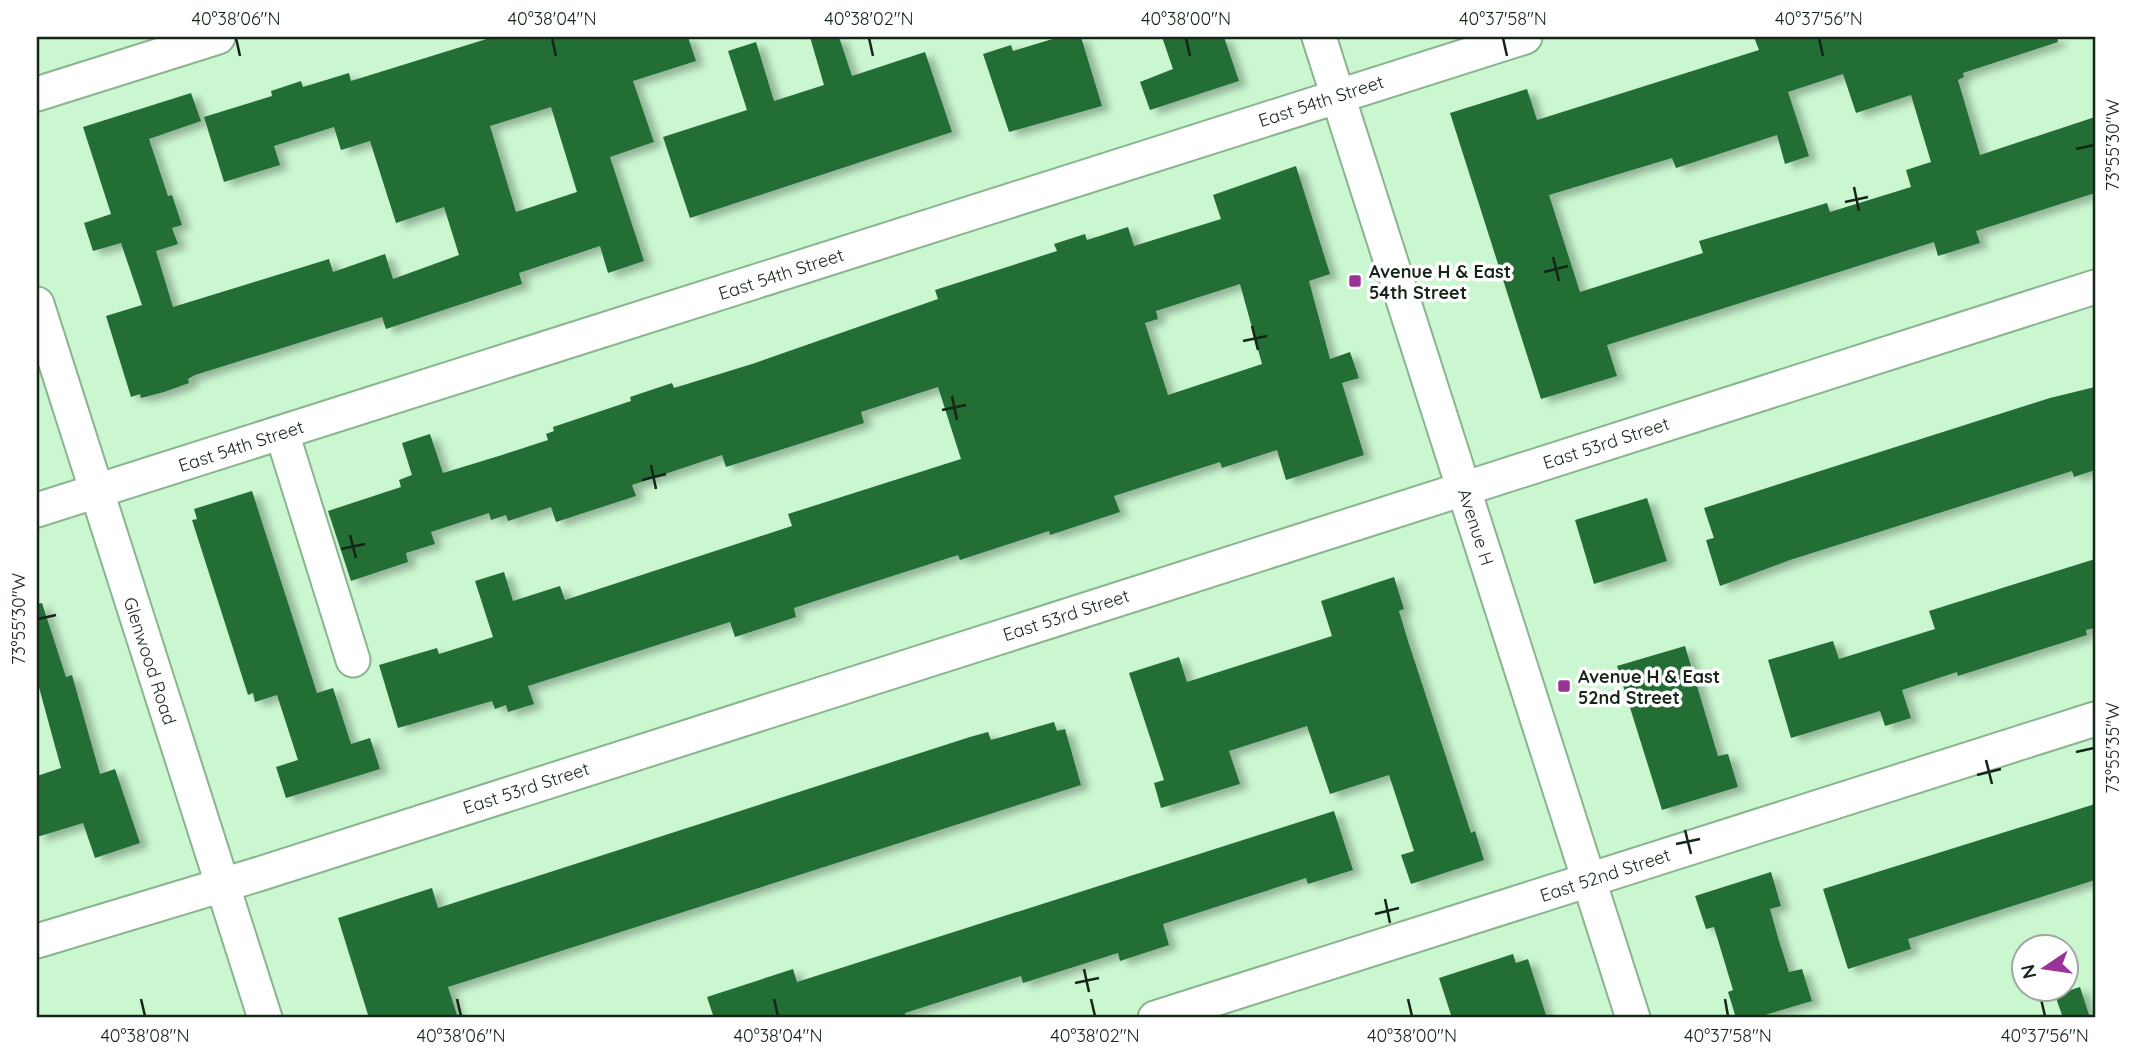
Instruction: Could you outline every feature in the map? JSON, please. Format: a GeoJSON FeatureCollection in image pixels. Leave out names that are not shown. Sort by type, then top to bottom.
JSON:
{"type":"FeatureCollection","features":[{"type":"Feature","properties":{"kind":"street"},"geometry":{"type":"LineString","coordinates":[[37,94],[147,48],[218,37]]}},
{"type":"Feature","properties":{"kind":"street","name":"Avenue H"},"geometry":{"type":"LineString","coordinates":[[1319,37],[1633,1018]]}},
{"type":"Feature","properties":{"kind":"street","name":"East 54th Street"},"geometry":{"type":"LineString","coordinates":[[37,510],[1525,37]]}},
{"type":"Feature","properties":{"kind":"street","name":"East 53rd Street"},"geometry":{"type":"LineString","coordinates":[[37,941],[2095,287]]}},
{"type":"Feature","properties":{"kind":"street","name":"Glenwood Road"},"geometry":{"type":"LineString","coordinates":[[37,304],[265,1018]]}},
{"type":"Feature","properties":{"kind":"street"},"geometry":{"type":"LineString","coordinates":[[282,433],[353,660]]}},
{"type":"Feature","properties":{"kind":"street","name":"East 52nd Street"},"geometry":{"type":"LineString","coordinates":[[1155,1018],[2095,719]]}},
{"type":"Feature","properties":{"kind":"building"},"geometry":{"type":"Polygon","coordinates":[[[493,37],[688,37],[696,61],[633,81],[654,142],[610,157],[644,261],[608,273],[600,246],[519,273],[522,284],[386,329],[382,317],[195,375],[188,379],[189,383],[164,392],[141,398],[140,394],[131,397],[106,316],[142,305],[121,243],[93,251],[84,223],[111,214],[83,127],[191,93],[201,121],[149,139],[168,196],[172,195],[182,225],[172,228],[178,244],[156,251],[173,307],[329,259],[333,272],[385,254],[393,279],[459,255],[444,207],[396,223],[370,141],[341,150],[334,127],[274,146],[280,165],[224,182],[204,117],[272,96],[271,91],[301,81],[303,87],[349,73],[351,81],[493,37]],[[551,107],[490,126],[516,212],[577,192],[551,107]]]}},
{"type":"Feature","properties":{"kind":"building"},"geometry":{"type":"Polygon","coordinates":[[[810,37],[839,37],[852,76],[925,52],[952,132],[690,218],[663,137],[747,110],[728,51],[756,42],[774,101],[824,85],[810,37]]]}},
{"type":"Feature","properties":{"kind":"building"},"geometry":{"type":"Polygon","coordinates":[[[1059,37],[1081,37],[1102,106],[1009,132],[983,54],[1011,45],[1013,51],[1059,37]]]}},
{"type":"Feature","properties":{"kind":"building"},"geometry":{"type":"Polygon","coordinates":[[[1162,37],[1224,37],[1239,81],[1150,110],[1140,82],[1173,69],[1162,37]]]}},
{"type":"Feature","properties":{"kind":"building"},"geometry":{"type":"Polygon","coordinates":[[[1754,37],[2057,37],[2058,42],[1963,73],[1964,77],[1958,80],[1980,155],[2095,117],[2095,193],[1976,231],[1980,243],[1938,256],[1934,242],[1607,345],[1617,376],[1541,399],[1450,113],[1527,89],[1537,120],[1759,50],[1754,37]],[[1843,74],[1788,92],[1809,156],[1785,164],[1777,135],[1676,168],[1672,158],[1549,195],[1580,292],[1703,253],[1699,241],[1827,203],[1830,212],[1911,187],[1906,170],[1931,162],[1911,95],[1856,113],[1843,74]]]}},
{"type":"Feature","properties":{"kind":"building"},"geometry":{"type":"Polygon","coordinates":[[[1296,166],[1330,274],[1309,281],[1330,359],[1350,352],[1359,378],[1342,383],[1364,455],[1286,480],[1277,450],[1222,468],[1220,462],[1114,496],[1120,512],[1050,535],[1049,531],[960,560],[958,555],[855,588],[794,608],[796,617],[735,637],[730,622],[528,686],[534,704],[508,712],[506,705],[495,709],[492,701],[398,728],[379,665],[437,648],[439,654],[493,637],[475,581],[504,572],[513,601],[560,586],[565,600],[792,526],[788,514],[961,459],[938,387],[861,412],[864,423],[802,443],[726,467],[722,455],[632,485],[636,496],[556,522],[551,507],[508,521],[506,515],[491,520],[489,513],[431,532],[435,544],[406,553],[408,562],[351,581],[328,511],[401,487],[399,480],[412,475],[402,443],[430,434],[443,473],[502,455],[548,440],[546,434],[554,431],[553,427],[631,401],[630,397],[672,383],[674,388],[752,364],[938,299],[935,290],[1057,251],[1054,244],[1085,234],[1087,240],[1128,227],[1134,246],[1221,219],[1213,195],[1296,166]],[[1240,284],[1156,311],[1158,319],[1145,323],[1168,395],[1262,364],[1240,284]]]}},
{"type":"Feature","properties":{"kind":"building"},"geometry":{"type":"Polygon","coordinates":[[[2095,387],[2095,470],[2074,477],[2072,471],[1790,560],[1720,586],[1706,540],[1714,538],[1704,508],[2050,398],[2095,387]]]}},
{"type":"Feature","properties":{"kind":"building"},"geometry":{"type":"Polygon","coordinates":[[[252,491],[317,693],[333,688],[351,744],[370,738],[380,769],[286,798],[276,767],[298,760],[277,695],[255,702],[253,693],[248,695],[192,520],[197,519],[194,509],[252,491]]]}},
{"type":"Feature","properties":{"kind":"building"},"geometry":{"type":"Polygon","coordinates":[[[1647,498],[1667,561],[1594,584],[1575,520],[1647,498]]]}},
{"type":"Feature","properties":{"kind":"building"},"geometry":{"type":"Polygon","coordinates":[[[2095,559],[2095,628],[2086,630],[2087,635],[1958,676],[1957,672],[1902,690],[1911,718],[1885,726],[1880,711],[1791,738],[1768,660],[1833,641],[1839,659],[1935,629],[1929,611],[2095,559]]]}},
{"type":"Feature","properties":{"kind":"building"},"geometry":{"type":"Polygon","coordinates":[[[1394,577],[1404,609],[1399,611],[1408,641],[1471,833],[1475,831],[1484,860],[1411,884],[1401,855],[1414,851],[1389,775],[1330,794],[1307,726],[1229,751],[1240,784],[1161,808],[1154,783],[1164,780],[1129,673],[1179,657],[1187,682],[1332,636],[1321,601],[1394,577]]]}},
{"type":"Feature","properties":{"kind":"building"},"geometry":{"type":"Polygon","coordinates":[[[42,603],[66,677],[72,675],[100,774],[115,769],[140,843],[95,858],[83,823],[37,837],[37,776],[61,768],[37,680],[37,604],[42,603]]]}},
{"type":"Feature","properties":{"kind":"building"},"geometry":{"type":"Polygon","coordinates":[[[1685,646],[1718,756],[1728,754],[1738,787],[1662,810],[1617,666],[1685,646]]]}},
{"type":"Feature","properties":{"kind":"building"},"geometry":{"type":"Polygon","coordinates":[[[1054,722],[1057,731],[1065,729],[1081,785],[448,987],[458,1018],[369,1018],[338,918],[432,888],[438,908],[970,737],[988,732],[991,740],[1054,722]]]}},
{"type":"Feature","properties":{"kind":"building"},"geometry":{"type":"Polygon","coordinates":[[[2095,804],[2095,880],[1908,939],[1911,949],[1848,969],[1823,889],[2095,804]]]}},
{"type":"Feature","properties":{"kind":"building"},"geometry":{"type":"Polygon","coordinates":[[[1334,811],[1353,870],[1308,884],[1306,878],[1163,924],[1169,945],[1120,961],[1118,953],[1023,983],[1021,976],[905,1013],[906,1018],[714,1018],[707,997],[793,969],[797,982],[1334,811]]]}},
{"type":"Feature","properties":{"kind":"building"},"geometry":{"type":"Polygon","coordinates":[[[1771,872],[1781,906],[1770,909],[1779,941],[1789,972],[1802,969],[1812,1001],[1755,1018],[1736,1018],[1728,992],[1733,990],[1714,927],[1706,929],[1695,896],[1771,872]]]}},
{"type":"Feature","properties":{"kind":"building"},"geometry":{"type":"Polygon","coordinates":[[[1513,954],[1516,963],[1528,959],[1547,1018],[1452,1018],[1439,978],[1513,954]]]}},
{"type":"Feature","properties":{"kind":"building"},"geometry":{"type":"Polygon","coordinates":[[[2080,987],[2090,1018],[2063,1018],[2057,1002],[2080,1002],[2080,987]]]}},
{"type":"Feature","properties":{"kind":"place","name":"Avenue H & East 54th Street"},"geometry":{"type":"Point","coordinates":[1355,281]}},
{"type":"Feature","properties":{"kind":"place","name":"Avenue H & East 52nd Street"},"geometry":{"type":"Point","coordinates":[1564,686]}}]}
